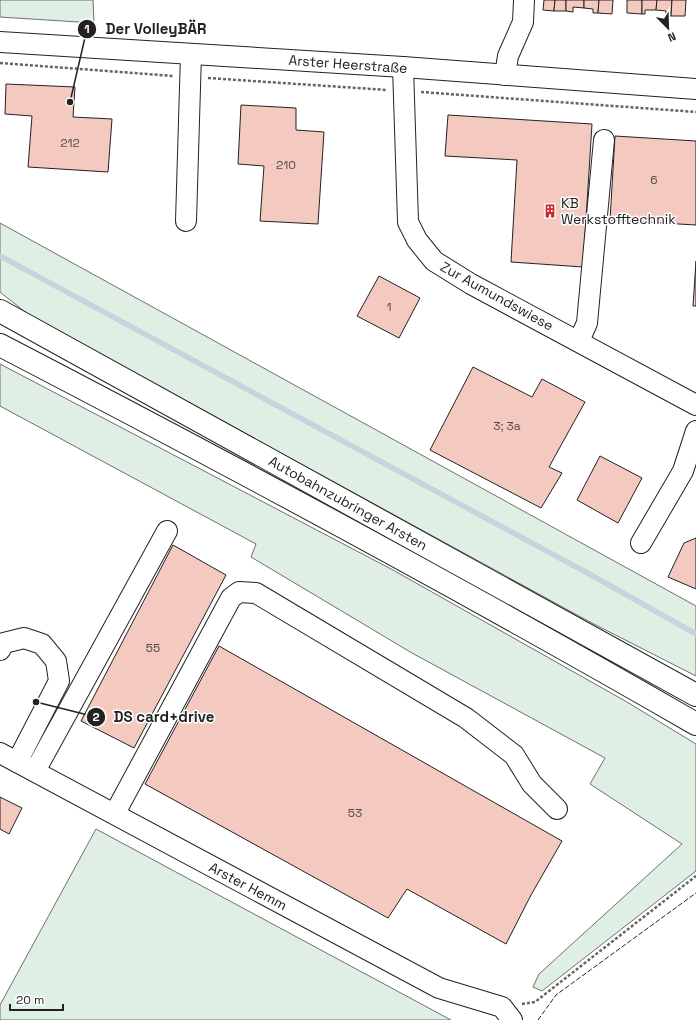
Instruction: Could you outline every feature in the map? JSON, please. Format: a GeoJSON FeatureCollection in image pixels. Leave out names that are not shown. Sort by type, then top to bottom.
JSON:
{"type":"FeatureCollection","features":[{"type":"Feature","properties":{"kind":"highway","name":"Autobahnzubringer Arsten"},"geometry":{"type":"LineString","coordinates":[[0,311],[696,695]]}},
{"type":"Feature","properties":{"kind":"highway","name":"Autobahnzubringer Arsten"},"geometry":{"type":"LineString","coordinates":[[0,346],[186,442],[378,545],[696,724]]}},
{"type":"Feature","properties":{"kind":"street"},"geometry":{"type":"LineString","coordinates":[[505,75],[508,56],[523,22],[524,0]]}},
{"type":"Feature","properties":{"kind":"street","name":"Arster Heerstraße"},"geometry":{"type":"LineString","coordinates":[[0,42],[403,67],[696,89]]}},
{"type":"Feature","properties":{"kind":"street"},"geometry":{"type":"LineString","coordinates":[[186,221],[191,54]]}},
{"type":"Feature","properties":{"kind":"street","name":"Zur Aumundswiese"},"geometry":{"type":"LineString","coordinates":[[403,67],[408,222],[416,240],[434,261],[471,284],[696,405]]}},
{"type":"Feature","properties":{"kind":"street"},"geometry":{"type":"LineString","coordinates":[[579,341],[587,323],[604,140]]}},
{"type":"Feature","properties":{"kind":"street"},"geometry":{"type":"LineString","coordinates":[[641,543],[683,471],[696,431]]}},
{"type":"Feature","properties":{"kind":"street"},"geometry":{"type":"LineString","coordinates":[[35,771],[167,531]]}},
{"type":"Feature","properties":{"kind":"street"},"geometry":{"type":"LineString","coordinates":[[115,813],[231,598],[239,592],[256,593],[466,718],[514,755],[532,784],[558,810]]}},
{"type":"Feature","properties":{"kind":"street"},"geometry":{"type":"LineString","coordinates":[[0,650],[4,643],[24,638],[42,644],[56,661],[60,681],[8,757]]}},
{"type":"Feature","properties":{"kind":"street","name":"Arster Hemm"},"geometry":{"type":"LineString","coordinates":[[8,757],[439,988],[507,1014]]}},
{"type":"Feature","properties":{"kind":"path"},"geometry":{"type":"LineString","coordinates":[[0,63],[696,112]]}},
{"type":"Feature","properties":{"kind":"path"},"geometry":{"type":"LineString","coordinates":[[507,1014],[535,1002],[696,876]]}},
{"type":"Feature","properties":{"kind":"green space"},"geometry":{"type":"Polygon","coordinates":[[[0,0],[93,0],[94,23],[0,17],[0,0]]]}},
{"type":"Feature","properties":{"kind":"green space"},"geometry":{"type":"Polygon","coordinates":[[[0,223],[696,606],[696,676],[588,621],[29,315],[0,292],[0,223]]]}},
{"type":"Feature","properties":{"kind":"green space"},"geometry":{"type":"Polygon","coordinates":[[[0,364],[393,570],[627,702],[696,744],[696,871],[542,991],[533,987],[539,974],[682,844],[590,784],[605,758],[412,653],[251,557],[256,544],[0,406],[0,364]]]}},
{"type":"Feature","properties":{"kind":"green space"},"geometry":{"type":"Polygon","coordinates":[[[96,829],[451,1020],[0,1020],[0,1005],[96,829]]]}},
{"type":"Feature","properties":{"kind":"building"},"geometry":{"type":"Polygon","coordinates":[[[544,0],[555,0],[554,11],[543,10],[544,0]]]}},
{"type":"Feature","properties":{"kind":"building"},"geometry":{"type":"Polygon","coordinates":[[[555,0],[566,0],[566,11],[554,11],[555,0]]]}},
{"type":"Feature","properties":{"kind":"building"},"geometry":{"type":"Polygon","coordinates":[[[566,0],[584,0],[584,8],[573,7],[573,12],[566,11],[566,0]]]}},
{"type":"Feature","properties":{"kind":"building"},"geometry":{"type":"Polygon","coordinates":[[[584,0],[599,0],[598,13],[593,13],[593,9],[584,8],[584,0]]]}},
{"type":"Feature","properties":{"kind":"building"},"geometry":{"type":"Polygon","coordinates":[[[599,0],[613,0],[612,14],[598,13],[599,0]]]}},
{"type":"Feature","properties":{"kind":"building"},"geometry":{"type":"Polygon","coordinates":[[[627,0],[642,0],[642,14],[627,13],[627,0]]]}},
{"type":"Feature","properties":{"kind":"building"},"geometry":{"type":"Polygon","coordinates":[[[642,0],[657,0],[656,10],[645,10],[645,14],[642,14],[642,0]]]}},
{"type":"Feature","properties":{"kind":"building"},"geometry":{"type":"Polygon","coordinates":[[[657,0],[672,0],[671,16],[666,15],[666,11],[656,10],[657,0]]]}},
{"type":"Feature","properties":{"kind":"building"},"geometry":{"type":"Polygon","coordinates":[[[672,0],[686,0],[685,16],[671,16],[672,0]]]}},
{"type":"Feature","properties":{"kind":"building"},"geometry":{"type":"Polygon","coordinates":[[[6,84],[75,87],[73,117],[112,119],[108,172],[28,167],[32,116],[5,114],[6,84]]]}},
{"type":"Feature","properties":{"kind":"building"},"geometry":{"type":"Polygon","coordinates":[[[241,105],[296,108],[296,130],[324,132],[318,224],[260,221],[264,166],[238,164],[241,105]]]}},
{"type":"Feature","properties":{"kind":"building","name":"KB Werkstofftechnik"},"geometry":{"type":"Polygon","coordinates":[[[448,115],[592,124],[583,267],[511,262],[517,160],[445,156],[448,115]]]}},
{"type":"Feature","properties":{"kind":"building"},"geometry":{"type":"Polygon","coordinates":[[[615,136],[696,141],[696,225],[610,220],[615,136]]]}},
{"type":"Feature","properties":{"kind":"building"},"geometry":{"type":"Polygon","coordinates":[[[696,261],[696,306],[693,306],[696,261]]]}},
{"type":"Feature","properties":{"kind":"building"},"geometry":{"type":"Polygon","coordinates":[[[379,276],[420,298],[399,338],[357,316],[379,276]]]}},
{"type":"Feature","properties":{"kind":"building"},"geometry":{"type":"Polygon","coordinates":[[[473,367],[532,397],[542,379],[585,402],[549,467],[562,473],[541,508],[430,450],[473,367]]]}},
{"type":"Feature","properties":{"kind":"building"},"geometry":{"type":"Polygon","coordinates":[[[600,456],[642,478],[618,523],[577,500],[600,456]]]}},
{"type":"Feature","properties":{"kind":"building"},"geometry":{"type":"Polygon","coordinates":[[[696,538],[696,589],[668,577],[684,543],[696,538]]]}},
{"type":"Feature","properties":{"kind":"building"},"geometry":{"type":"Polygon","coordinates":[[[173,545],[226,575],[134,748],[81,721],[173,545]]]}},
{"type":"Feature","properties":{"kind":"building"},"geometry":{"type":"Polygon","coordinates":[[[219,646],[562,841],[531,895],[506,944],[407,889],[388,918],[145,784],[219,646]]]}},
{"type":"Feature","properties":{"kind":"building"},"geometry":{"type":"Polygon","coordinates":[[[0,797],[22,808],[9,834],[0,829],[0,797]]]}},
{"type":"Feature","properties":{"kind":"waterway"},"geometry":{"type":"LineString","coordinates":[[0,256],[593,576],[696,634]]}},
{"type":"Feature","properties":{"kind":"fence"},"geometry":{"type":"LineString","coordinates":[[538,1020],[556,995],[696,893]]}},
{"type":"Feature","properties":{"kind":"place","name":"Der VolleyBÄR"},"geometry":{"type":"Point","coordinates":[70,102]}},
{"type":"Feature","properties":{"kind":"place","name":"KB Werkstofftechnik"},"geometry":{"type":"Point","coordinates":[550,211]}},
{"type":"Feature","properties":{"kind":"place","name":"DS card+drive"},"geometry":{"type":"Point","coordinates":[36,702]}}]}
